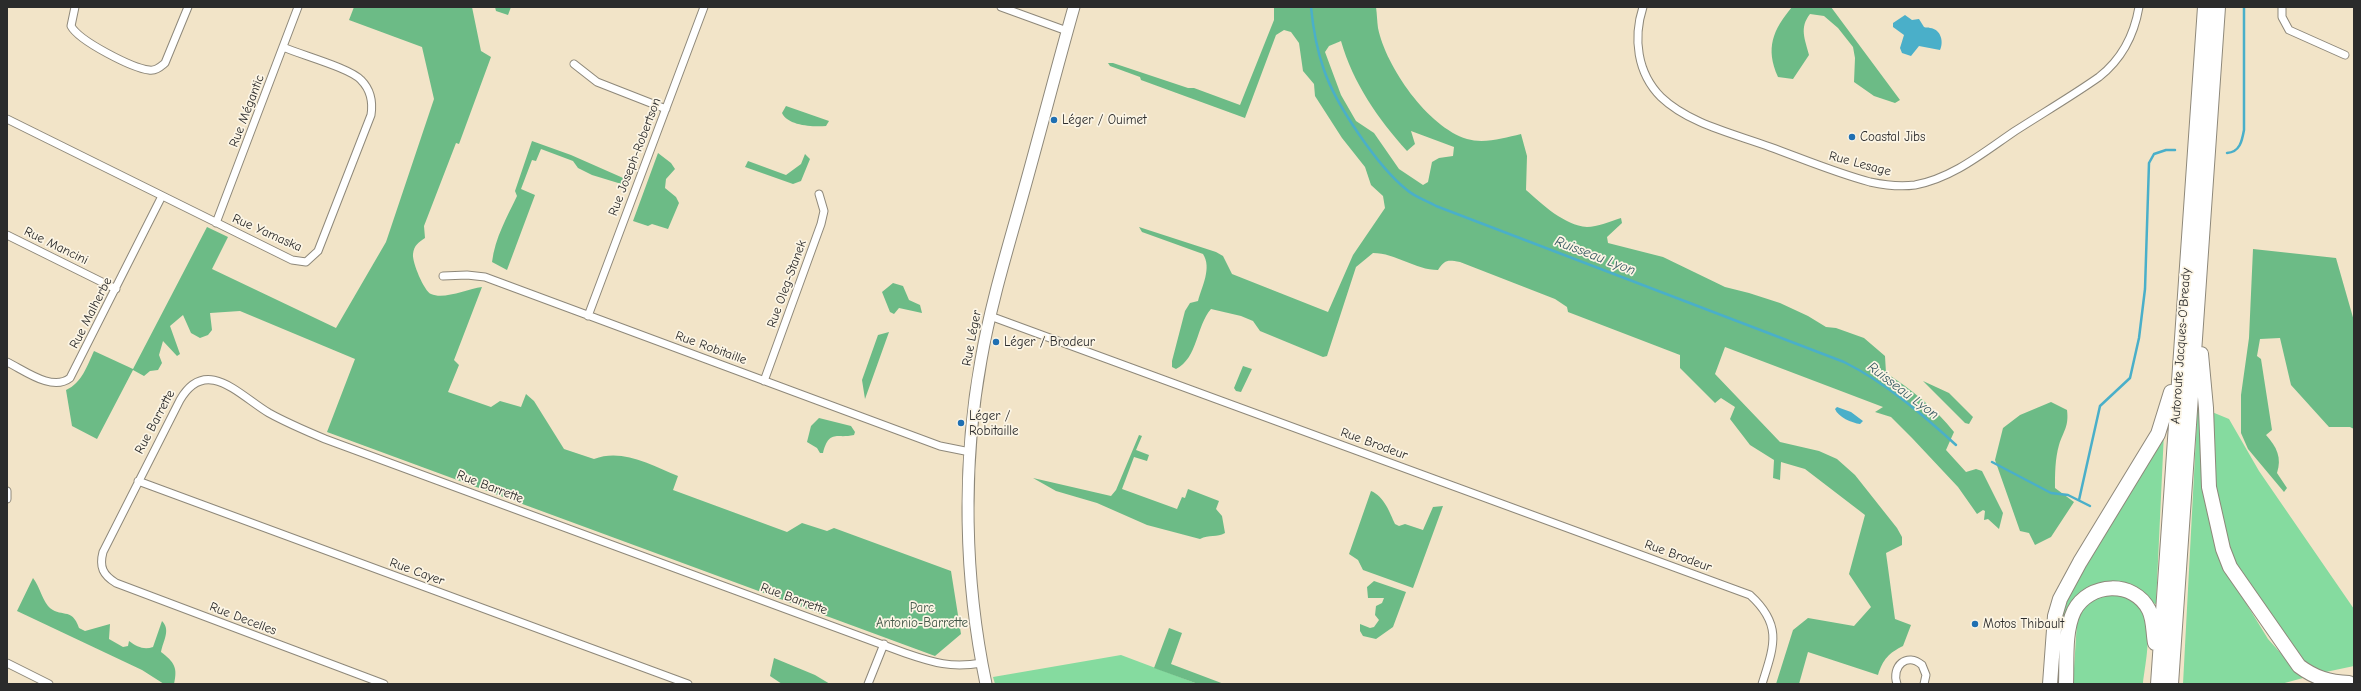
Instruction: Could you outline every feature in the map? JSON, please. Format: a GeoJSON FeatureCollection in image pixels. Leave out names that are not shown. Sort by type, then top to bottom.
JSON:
{"type":"FeatureCollection","features":[{"type":"Feature","properties":{"kind":"highway","name":"Autoroute Jacques-O'Bready"},"geometry":{"type":"LineString","coordinates":[[2158,679],[2205,7]]}},
{"type":"Feature","properties":{"kind":"highway","name":"Autoroute Jacques-O'Bready"},"geometry":{"type":"LineString","coordinates":[[2171,684],[2218,7]]}},
{"type":"Feature","properties":{"kind":"highway"},"geometry":{"type":"LineString","coordinates":[[2197,315],[2206,408],[2209,487],[2220,540],[2230,567],[2299,666],[2313,676],[2332,682],[2349,683]]}},
{"type":"Feature","properties":{"kind":"highway"},"geometry":{"type":"LineString","coordinates":[[2050,684],[2057,605],[2080,562],[2160,431],[2169,403],[2182,341]]}},
{"type":"Feature","properties":{"kind":"highway"},"geometry":{"type":"LineString","coordinates":[[2066,684],[2069,631],[2075,610],[2083,599],[2096,591],[2110,588],[2131,592],[2143,602],[2149,611],[2158,679]]}},
{"type":"Feature","properties":{"kind":"street"},"geometry":{"type":"LineString","coordinates":[[75,7],[71,26],[81,38],[130,64],[150,70],[159,69],[165,63],[188,7]]}},
{"type":"Feature","properties":{"kind":"street","name":"Rue Mégantic"},"geometry":{"type":"LineString","coordinates":[[216,223],[298,7]]}},
{"type":"Feature","properties":{"kind":"street","name":"Rue Joseph-Robertson"},"geometry":{"type":"LineString","coordinates":[[588,316],[704,7]]}},
{"type":"Feature","properties":{"kind":"street"},"geometry":{"type":"LineString","coordinates":[[1001,7],[1067,31]]}},
{"type":"Feature","properties":{"kind":"street","name":"Rue Léger"},"geometry":{"type":"LineString","coordinates":[[986,684],[972,584],[970,452],[981,361],[990,316],[1074,7]]}},
{"type":"Feature","properties":{"kind":"street","name":"Rue Lesage"},"geometry":{"type":"LineString","coordinates":[[1643,7],[1637,35],[1639,56],[1652,86],[1670,104],[1707,123],[1836,171],[1870,182],[1902,186],[1925,182],[1958,169],[2099,77],[2116,60],[2129,40],[2139,7]]}},
{"type":"Feature","properties":{"kind":"street"},"geometry":{"type":"LineString","coordinates":[[2282,7],[2282,18],[2289,30],[2345,56]]}},
{"type":"Feature","properties":{"kind":"street","name":"Rue Yamaska"},"geometry":{"type":"LineString","coordinates":[[7,119],[292,260],[306,262],[318,251],[332,220],[371,115],[371,96],[364,84],[355,75],[284,47]]}},
{"type":"Feature","properties":{"kind":"street"},"geometry":{"type":"LineString","coordinates":[[574,64],[597,82],[666,109]]}},
{"type":"Feature","properties":{"kind":"street","name":"Rue Oleg-Stanek"},"geometry":{"type":"LineString","coordinates":[[764,381],[821,224],[824,211],[819,194]]}},
{"type":"Feature","properties":{"kind":"street","name":"Rue Malherbe"},"geometry":{"type":"LineString","coordinates":[[7,362],[44,380],[58,384],[65,382],[75,371],[162,196]]}},
{"type":"Feature","properties":{"kind":"street","name":"Rue Mancini"},"geometry":{"type":"LineString","coordinates":[[7,235],[116,289]]}},
{"type":"Feature","properties":{"kind":"street","name":"Rue Robitaille"},"geometry":{"type":"LineString","coordinates":[[443,276],[467,275],[485,277],[940,446],[970,452]]}},
{"type":"Feature","properties":{"kind":"street","name":"Rue Brodeur"},"geometry":{"type":"LineString","coordinates":[[990,316],[1750,595],[1766,613],[1772,623],[1774,632],[1773,648],[1762,684]]}},
{"type":"Feature","properties":{"kind":"street","name":"Rue Barrette"},"geometry":{"type":"LineString","coordinates":[[101,566],[103,552],[180,400],[188,388],[200,381],[223,382],[281,420],[325,439],[614,547],[943,665],[961,666],[982,663]]}},
{"type":"Feature","properties":{"kind":"street","name":"Rue Cayer"},"geometry":{"type":"LineString","coordinates":[[138,481],[688,684]]}},
{"type":"Feature","properties":{"kind":"street"},"geometry":{"type":"LineString","coordinates":[[7,491],[7,499]]}},
{"type":"Feature","properties":{"kind":"street","name":"Rue Decelles"},"geometry":{"type":"LineString","coordinates":[[101,566],[108,578],[116,583],[384,684]]}},
{"type":"Feature","properties":{"kind":"street"},"geometry":{"type":"LineString","coordinates":[[868,684],[884,644]]}},
{"type":"Feature","properties":{"kind":"street"},"geometry":{"type":"LineString","coordinates":[[1897,684],[1895,672],[1897,667],[1907,659],[1914,659],[1922,665],[1926,675],[1924,684]]}},
{"type":"Feature","properties":{"kind":"street"},"geometry":{"type":"LineString","coordinates":[[7,663],[49,684]]}},
{"type":"Feature","properties":{"kind":"green space","name":"Parc Antonio-Barrette"},"geometry":{"type":"Polygon","coordinates":[[[354,7],[472,7],[481,51],[491,57],[459,144],[456,143],[424,226],[425,238],[416,246],[413,254],[414,263],[419,276],[425,288],[431,294],[442,296],[482,287],[454,360],[459,365],[448,392],[491,407],[500,401],[521,407],[526,394],[534,401],[564,449],[594,459],[615,455],[636,459],[647,463],[678,476],[673,490],[787,532],[802,523],[827,531],[834,528],[951,571],[961,634],[935,656],[327,432],[355,359],[240,311],[210,313],[212,330],[208,335],[200,338],[191,333],[183,315],[170,326],[180,354],[177,356],[163,341],[159,355],[162,363],[158,370],[150,371],[144,376],[133,370],[97,439],[72,426],[66,390],[72,387],[80,379],[94,351],[133,369],[207,227],[228,237],[212,269],[336,328],[386,242],[434,99],[422,47],[349,20],[354,7]]]}},
{"type":"Feature","properties":{"kind":"green space"},"geometry":{"type":"Polygon","coordinates":[[[495,7],[511,7],[508,15],[496,11],[495,7]]]}},
{"type":"Feature","properties":{"kind":"green space"},"geometry":{"type":"Polygon","coordinates":[[[1274,7],[1376,7],[1378,28],[1383,43],[1399,77],[1411,94],[1438,122],[1452,132],[1467,139],[1487,141],[1521,134],[1527,156],[1526,190],[1554,213],[1570,222],[1587,227],[1600,225],[1621,218],[1622,223],[1607,237],[1608,243],[1663,257],[1725,287],[1780,303],[1808,316],[1826,327],[1836,328],[1864,338],[1885,356],[1886,373],[1923,400],[1954,432],[1946,450],[1966,472],[1976,469],[1982,471],[2003,513],[1999,529],[1988,519],[1984,520],[1985,511],[1983,510],[1977,514],[1958,487],[1891,417],[1875,412],[1883,407],[1725,347],[1715,374],[1780,442],[1819,451],[1837,459],[1855,475],[1897,528],[1902,537],[1902,545],[1886,553],[1895,619],[1911,625],[1903,646],[1887,657],[1878,675],[1808,652],[1799,684],[1776,684],[1793,630],[1808,618],[1854,626],[1871,607],[1849,574],[1865,515],[1805,469],[1781,462],[1780,480],[1773,478],[1774,460],[1750,445],[1730,419],[1735,407],[1721,398],[1715,403],[1680,368],[1680,355],[1568,312],[1567,307],[1555,299],[1460,262],[1447,261],[1438,270],[1413,265],[1390,256],[1373,253],[1356,267],[1327,356],[1323,357],[1260,331],[1253,321],[1241,316],[1211,309],[1202,324],[1189,357],[1176,369],[1172,367],[1172,361],[1185,311],[1190,303],[1198,301],[1204,283],[1207,265],[1206,259],[1203,254],[1142,232],[1139,227],[1216,252],[1223,256],[1232,274],[1328,312],[1353,255],[1385,208],[1383,196],[1371,185],[1365,167],[1342,138],[1315,96],[1314,84],[1303,71],[1299,43],[1291,32],[1284,30],[1276,35],[1245,118],[1141,80],[1140,77],[1110,66],[1108,63],[1113,63],[1188,88],[1194,88],[1240,105],[1274,20],[1274,7]],[[1341,41],[1329,46],[1325,52],[1341,95],[1356,121],[1374,133],[1399,169],[1423,185],[1428,182],[1432,162],[1439,158],[1453,156],[1454,147],[1411,131],[1415,144],[1407,151],[1386,126],[1368,100],[1352,71],[1341,41]]]}},
{"type":"Feature","properties":{"kind":"green space"},"geometry":{"type":"Polygon","coordinates":[[[1792,7],[1831,7],[1900,100],[1895,103],[1874,96],[1854,82],[1855,58],[1853,47],[1838,28],[1824,16],[1810,14],[1807,19],[1804,34],[1809,55],[1793,79],[1778,77],[1772,57],[1773,40],[1785,15],[1792,7]]]}},
{"type":"Feature","properties":{"kind":"green space"},"geometry":{"type":"Polygon","coordinates":[[[786,106],[829,121],[826,126],[808,126],[795,123],[790,121],[782,113],[786,106]]]}},
{"type":"Feature","properties":{"kind":"green space"},"geometry":{"type":"Polygon","coordinates":[[[532,141],[571,155],[630,181],[628,186],[592,175],[578,168],[573,161],[541,149],[536,161],[532,160],[521,189],[535,195],[507,270],[492,262],[502,228],[517,196],[515,191],[532,141]]]}},
{"type":"Feature","properties":{"kind":"green space"},"geometry":{"type":"Polygon","coordinates":[[[658,153],[671,163],[675,169],[666,179],[665,188],[676,197],[679,203],[668,229],[652,224],[648,226],[633,221],[658,153]]]}},
{"type":"Feature","properties":{"kind":"green space"},"geometry":{"type":"Polygon","coordinates":[[[805,154],[810,159],[801,181],[793,184],[745,167],[748,161],[786,175],[801,164],[805,154]]]}},
{"type":"Feature","properties":{"kind":"green space"},"geometry":{"type":"Polygon","coordinates":[[[2253,249],[2336,258],[2354,321],[2354,429],[2350,427],[2329,427],[2291,385],[2280,338],[2260,339],[2257,356],[2261,359],[2272,430],[2266,435],[2278,453],[2279,462],[2277,473],[2287,488],[2284,492],[2248,449],[2241,433],[2241,395],[2249,338],[2253,249]]]}},
{"type":"Feature","properties":{"kind":"green space"},"geometry":{"type":"Polygon","coordinates":[[[893,283],[903,286],[909,300],[920,305],[922,313],[899,308],[894,314],[890,312],[882,292],[893,283]]]}},
{"type":"Feature","properties":{"kind":"green space"},"geometry":{"type":"Polygon","coordinates":[[[889,332],[865,399],[862,380],[878,335],[889,332]]]}},
{"type":"Feature","properties":{"kind":"green space"},"geometry":{"type":"Polygon","coordinates":[[[1243,366],[1252,369],[1241,392],[1236,391],[1234,388],[1243,366]]]}},
{"type":"Feature","properties":{"kind":"green space"},"geometry":{"type":"Polygon","coordinates":[[[2199,380],[2208,509],[2215,545],[2230,577],[2268,639],[2303,678],[2281,684],[2183,684],[2199,380]]]}},
{"type":"Feature","properties":{"kind":"green space"},"geometry":{"type":"Polygon","coordinates":[[[1923,381],[1949,393],[1973,417],[1969,424],[1965,423],[1923,381]]]}},
{"type":"Feature","properties":{"kind":"green space"},"geometry":{"type":"Polygon","coordinates":[[[2051,402],[2067,410],[2067,424],[2059,445],[2057,456],[2055,488],[2074,502],[2051,537],[2035,545],[2029,533],[2020,531],[1995,460],[2003,428],[2020,415],[2051,402]]]}},
{"type":"Feature","properties":{"kind":"green space"},"geometry":{"type":"Polygon","coordinates":[[[2212,412],[2229,419],[2259,471],[2354,609],[2354,666],[2321,673],[2310,668],[2298,656],[2245,579],[2229,552],[2216,487],[2212,412]]]}},
{"type":"Feature","properties":{"kind":"green space"},"geometry":{"type":"Polygon","coordinates":[[[819,418],[851,426],[855,432],[854,435],[834,436],[828,441],[823,453],[820,453],[817,448],[807,442],[811,426],[819,418]]]}},
{"type":"Feature","properties":{"kind":"green space"},"geometry":{"type":"Polygon","coordinates":[[[2164,432],[2156,604],[2147,600],[2134,587],[2121,582],[2106,582],[2092,586],[2085,590],[2080,594],[2059,684],[2055,684],[2059,625],[2073,581],[2164,432]]]}},
{"type":"Feature","properties":{"kind":"green space"},"geometry":{"type":"Polygon","coordinates":[[[1139,435],[1142,436],[1136,450],[1149,455],[1147,461],[1134,457],[1122,489],[1177,509],[1182,497],[1185,498],[1188,489],[1219,501],[1216,509],[1222,516],[1225,533],[1200,539],[1147,525],[1097,503],[1056,491],[1033,478],[1111,496],[1116,490],[1139,435]]]}},
{"type":"Feature","properties":{"kind":"green space"},"geometry":{"type":"Polygon","coordinates":[[[1371,491],[1380,497],[1389,510],[1395,524],[1399,526],[1405,524],[1423,530],[1433,507],[1443,506],[1413,588],[1363,570],[1358,560],[1349,554],[1371,491]]]}},
{"type":"Feature","properties":{"kind":"green space"},"geometry":{"type":"Polygon","coordinates":[[[33,578],[46,603],[52,610],[73,617],[79,628],[85,631],[110,624],[109,639],[123,647],[128,646],[129,641],[141,647],[153,647],[162,621],[165,624],[166,636],[161,652],[174,665],[174,684],[164,684],[142,670],[17,611],[33,578]]]}},
{"type":"Feature","properties":{"kind":"green space"},"geometry":{"type":"Polygon","coordinates":[[[1374,581],[1406,592],[1393,627],[1376,639],[1363,636],[1360,631],[1360,624],[1370,628],[1374,627],[1379,620],[1375,615],[1376,606],[1382,603],[1384,598],[1368,598],[1367,587],[1374,581]]]}},
{"type":"Feature","properties":{"kind":"green space"},"geometry":{"type":"Polygon","coordinates":[[[2106,593],[2127,597],[2137,604],[2143,613],[2148,636],[2143,684],[2073,684],[2077,622],[2079,616],[2088,604],[2106,593]]]}},
{"type":"Feature","properties":{"kind":"green space"},"geometry":{"type":"Polygon","coordinates":[[[1169,628],[1182,633],[1171,664],[1224,684],[1198,684],[1154,668],[1169,628]]]}},
{"type":"Feature","properties":{"kind":"green space"},"geometry":{"type":"Polygon","coordinates":[[[1121,655],[1198,684],[995,684],[993,677],[1121,655]]]}},
{"type":"Feature","properties":{"kind":"green space"},"geometry":{"type":"Polygon","coordinates":[[[774,658],[815,675],[830,684],[782,684],[770,676],[774,658]]]}},
{"type":"Feature","properties":{"kind":"water"},"geometry":{"type":"Polygon","coordinates":[[[1905,15],[1912,20],[1919,19],[1924,27],[1934,29],[1939,33],[1942,43],[1940,50],[1919,46],[1911,56],[1902,53],[1900,48],[1904,35],[1893,27],[1893,23],[1905,15]]]}},
{"type":"Feature","properties":{"kind":"water"},"geometry":{"type":"Polygon","coordinates":[[[1837,407],[1851,412],[1863,421],[1860,424],[1846,419],[1839,415],[1835,409],[1837,407]]]}},
{"type":"Feature","properties":{"kind":"waterway","name":"Ruisseau Lyon"},"geometry":{"type":"LineString","coordinates":[[1311,7],[1316,39],[1324,70],[1338,100],[1359,134],[1383,166],[1396,180],[1417,197],[1436,206],[1844,362],[1889,389],[1956,445]]}},
{"type":"Feature","properties":{"kind":"waterway"},"geometry":{"type":"LineString","coordinates":[[2227,153],[2235,151],[2238,148],[2244,130],[2244,7]]}},
{"type":"Feature","properties":{"kind":"waterway"},"geometry":{"type":"LineString","coordinates":[[2079,500],[2100,406],[2130,378],[2139,338],[2145,289],[2149,163],[2154,154],[2166,150],[2175,150]]}},
{"type":"Feature","properties":{"kind":"waterway","name":"Ruisseau Lyon"},"geometry":{"type":"LineString","coordinates":[[1992,462],[2051,493],[2068,495],[2090,506]]}},
{"type":"Feature","properties":{"kind":"place","name":"Léger / Ouimet"},"geometry":{"type":"Point","coordinates":[1054,120]}},
{"type":"Feature","properties":{"kind":"place","name":"Coastal Jibs"},"geometry":{"type":"Point","coordinates":[1852,137]}},
{"type":"Feature","properties":{"kind":"place","name":"Léger / Brodeur"},"geometry":{"type":"Point","coordinates":[996,342]}},
{"type":"Feature","properties":{"kind":"place","name":"Léger / Robitaille"},"geometry":{"type":"Point","coordinates":[961,423]}},
{"type":"Feature","properties":{"kind":"place","name":"Motos Thibault"},"geometry":{"type":"Point","coordinates":[1975,624]}}]}
